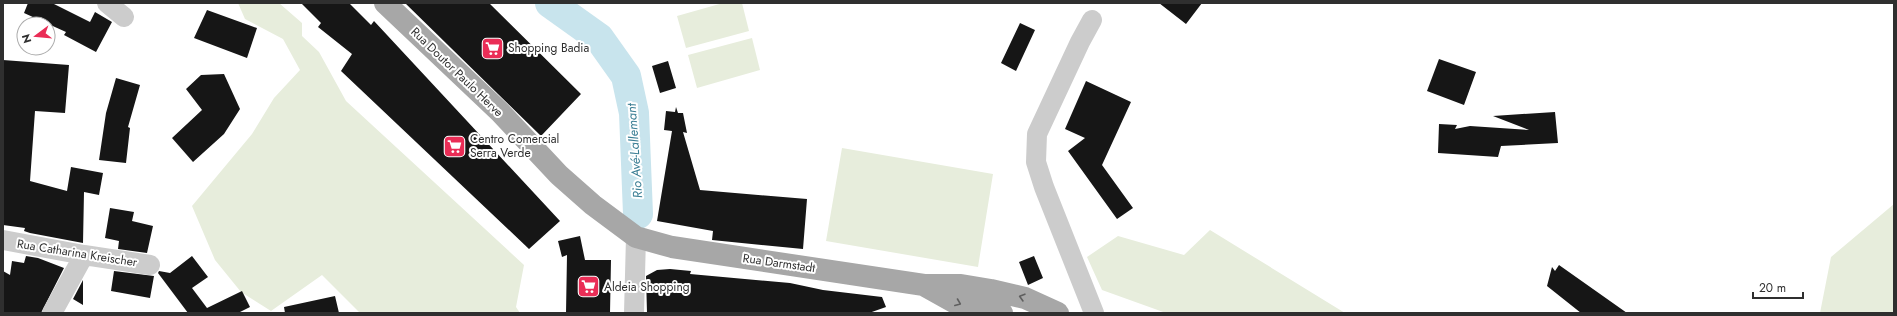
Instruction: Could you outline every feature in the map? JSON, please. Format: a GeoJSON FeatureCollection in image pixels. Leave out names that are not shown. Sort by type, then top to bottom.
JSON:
{"type":"FeatureCollection","features":[{"type":"Feature","properties":{"kind":"main road","name":"Rua Doutor Paulo Herve"},"geometry":{"type":"LineString","coordinates":[[385,3],[500,112],[559,175],[593,205],[636,237]]}},
{"type":"Feature","properties":{"kind":"main road","name":"Rua Darmstadt"},"geometry":{"type":"LineString","coordinates":[[636,237],[672,247],[924,285],[961,285],[1025,298],[1058,313]]}},
{"type":"Feature","properties":{"kind":"main road","name":"Rua Darmstadt"},"geometry":{"type":"LineString","coordinates":[[924,285],[959,305],[1002,313]]}},
{"type":"Feature","properties":{"kind":"street"},"geometry":{"type":"LineString","coordinates":[[107,3],[124,17]]}},
{"type":"Feature","properties":{"kind":"street"},"geometry":{"type":"LineString","coordinates":[[1092,20],[1080,42],[1037,134],[1036,162],[1044,187],[1094,313]]}},
{"type":"Feature","properties":{"kind":"street"},"geometry":{"type":"LineString","coordinates":[[634,313],[636,237]]}},
{"type":"Feature","properties":{"kind":"street","name":"Rua Catharina Kreischer"},"geometry":{"type":"LineString","coordinates":[[3,240],[84,255],[150,265]]}},
{"type":"Feature","properties":{"kind":"street"},"geometry":{"type":"LineString","coordinates":[[52,313],[84,255]]}},
{"type":"Feature","properties":{"kind":"green space"},"geometry":{"type":"Polygon","coordinates":[[[238,3],[279,3],[302,23],[302,36],[319,52],[346,101],[524,265],[516,307],[520,313],[360,313],[322,275],[271,311],[241,292],[215,260],[192,206],[252,134],[274,98],[300,70],[283,39],[245,19],[238,3]]]}},
{"type":"Feature","properties":{"kind":"green space"},"geometry":{"type":"Polygon","coordinates":[[[723,3],[742,3],[749,31],[686,48],[677,16],[723,3]]]}},
{"type":"Feature","properties":{"kind":"green space"},"geometry":{"type":"Polygon","coordinates":[[[752,38],[760,70],[697,88],[688,55],[752,38]]]}},
{"type":"Feature","properties":{"kind":"green space"},"geometry":{"type":"Polygon","coordinates":[[[842,148],[993,174],[978,267],[826,241],[842,148]]]}},
{"type":"Feature","properties":{"kind":"green space"},"geometry":{"type":"Polygon","coordinates":[[[1894,204],[1894,313],[1820,313],[1831,257],[1894,204]]]}},
{"type":"Feature","properties":{"kind":"green space"},"geometry":{"type":"Polygon","coordinates":[[[1210,230],[1345,313],[1166,313],[1102,290],[1087,257],[1118,236],[1184,255],[1210,230]]]}},
{"type":"Feature","properties":{"kind":"building"},"geometry":{"type":"Polygon","coordinates":[[[28,3],[52,3],[90,22],[95,12],[112,22],[96,52],[64,35],[66,32],[56,27],[56,16],[31,16],[24,13],[28,3]]]}},
{"type":"Feature","properties":{"kind":"building","name":"Centro Comercial Serra Verde"},"geometry":{"type":"Polygon","coordinates":[[[301,3],[349,3],[371,25],[374,21],[560,221],[529,249],[341,71],[352,54],[318,27],[321,23],[301,3]]]}},
{"type":"Feature","properties":{"kind":"building","name":"Shopping Badia"},"geometry":{"type":"Polygon","coordinates":[[[405,3],[489,3],[581,94],[541,136],[405,3]]]}},
{"type":"Feature","properties":{"kind":"building"},"geometry":{"type":"Polygon","coordinates":[[[1159,3],[1202,3],[1186,24],[1159,3]]]}},
{"type":"Feature","properties":{"kind":"building"},"geometry":{"type":"Polygon","coordinates":[[[207,10],[257,28],[247,58],[194,38],[207,10]]]}},
{"type":"Feature","properties":{"kind":"building"},"geometry":{"type":"Polygon","coordinates":[[[1020,23],[1035,30],[1016,71],[1001,63],[1020,23]]]}},
{"type":"Feature","properties":{"kind":"building"},"geometry":{"type":"Polygon","coordinates":[[[1439,59],[1476,72],[1464,105],[1427,91],[1439,59]]]}},
{"type":"Feature","properties":{"kind":"building"},"geometry":{"type":"Polygon","coordinates":[[[3,60],[69,65],[65,113],[35,111],[30,181],[67,191],[71,167],[103,173],[99,195],[84,192],[83,243],[30,233],[24,231],[25,228],[3,225],[3,60]]]}},
{"type":"Feature","properties":{"kind":"building"},"geometry":{"type":"Polygon","coordinates":[[[668,61],[676,88],[660,93],[652,66],[668,61]]]}},
{"type":"Feature","properties":{"kind":"building"},"geometry":{"type":"Polygon","coordinates":[[[224,74],[240,109],[224,134],[193,162],[172,138],[202,110],[186,89],[201,75],[224,74]]]}},
{"type":"Feature","properties":{"kind":"building"},"geometry":{"type":"Polygon","coordinates":[[[116,78],[140,85],[128,127],[130,128],[126,163],[99,160],[106,113],[116,78]]]}},
{"type":"Feature","properties":{"kind":"building"},"geometry":{"type":"Polygon","coordinates":[[[1086,81],[1131,102],[1102,165],[1133,208],[1117,219],[1068,151],[1085,138],[1065,129],[1086,81]]]}},
{"type":"Feature","properties":{"kind":"building"},"geometry":{"type":"Polygon","coordinates":[[[676,107],[678,113],[683,113],[687,133],[683,132],[700,190],[807,199],[803,249],[712,240],[713,231],[657,221],[672,131],[664,130],[666,111],[675,112],[676,107]]]}},
{"type":"Feature","properties":{"kind":"building"},"geometry":{"type":"Polygon","coordinates":[[[1555,112],[1558,143],[1501,146],[1498,157],[1438,153],[1439,124],[1457,125],[1455,129],[1470,126],[1529,130],[1493,116],[1555,112]]]}},
{"type":"Feature","properties":{"kind":"building"},"geometry":{"type":"Polygon","coordinates":[[[110,208],[134,212],[132,221],[153,226],[147,253],[118,249],[119,241],[105,238],[110,208]]]}},
{"type":"Feature","properties":{"kind":"building","name":"Aldeia Shopping"},"geometry":{"type":"Polygon","coordinates":[[[580,236],[585,260],[611,260],[610,313],[566,313],[567,255],[562,257],[558,241],[580,236]]]}},
{"type":"Feature","properties":{"kind":"building"},"geometry":{"type":"Polygon","coordinates":[[[26,256],[38,258],[64,268],[41,313],[3,313],[3,271],[10,275],[12,261],[24,263],[26,256]]]}},
{"type":"Feature","properties":{"kind":"building"},"geometry":{"type":"Polygon","coordinates":[[[192,256],[208,277],[192,288],[207,308],[242,291],[250,307],[238,313],[188,313],[158,273],[159,271],[170,273],[192,256]]]}},
{"type":"Feature","properties":{"kind":"building"},"geometry":{"type":"Polygon","coordinates":[[[1034,256],[1043,278],[1028,285],[1019,262],[1034,256]]]}},
{"type":"Feature","properties":{"kind":"building"},"geometry":{"type":"Polygon","coordinates":[[[1559,265],[1627,313],[1581,313],[1547,286],[1552,267],[1555,271],[1559,265]]]}},
{"type":"Feature","properties":{"kind":"building"},"geometry":{"type":"Polygon","coordinates":[[[670,269],[691,271],[690,274],[790,283],[823,290],[882,297],[886,307],[869,313],[647,313],[646,276],[657,270],[670,269]]]}},
{"type":"Feature","properties":{"kind":"building"},"geometry":{"type":"Polygon","coordinates":[[[114,271],[154,276],[150,298],[111,291],[114,271]]]}},
{"type":"Feature","properties":{"kind":"building"},"geometry":{"type":"Polygon","coordinates":[[[83,280],[83,305],[73,299],[83,280]]]}},
{"type":"Feature","properties":{"kind":"building"},"geometry":{"type":"Polygon","coordinates":[[[335,296],[339,313],[285,313],[284,307],[335,296]]]}},
{"type":"Feature","properties":{"kind":"waterway","name":"Rio Avé‐Lallemant"},"geometry":{"type":"LineString","coordinates":[[550,3],[599,38],[626,76],[634,113],[638,214]]}},
{"type":"Feature","properties":{"kind":"place","name":"Shopping Badia"},"geometry":{"type":"Point","coordinates":[493,48]}},
{"type":"Feature","properties":{"kind":"place","name":"Centro Comercial Serra Verde"},"geometry":{"type":"Point","coordinates":[455,146]}},
{"type":"Feature","properties":{"kind":"place","name":"Aldeia Shopping"},"geometry":{"type":"Point","coordinates":[588,287]}}]}
